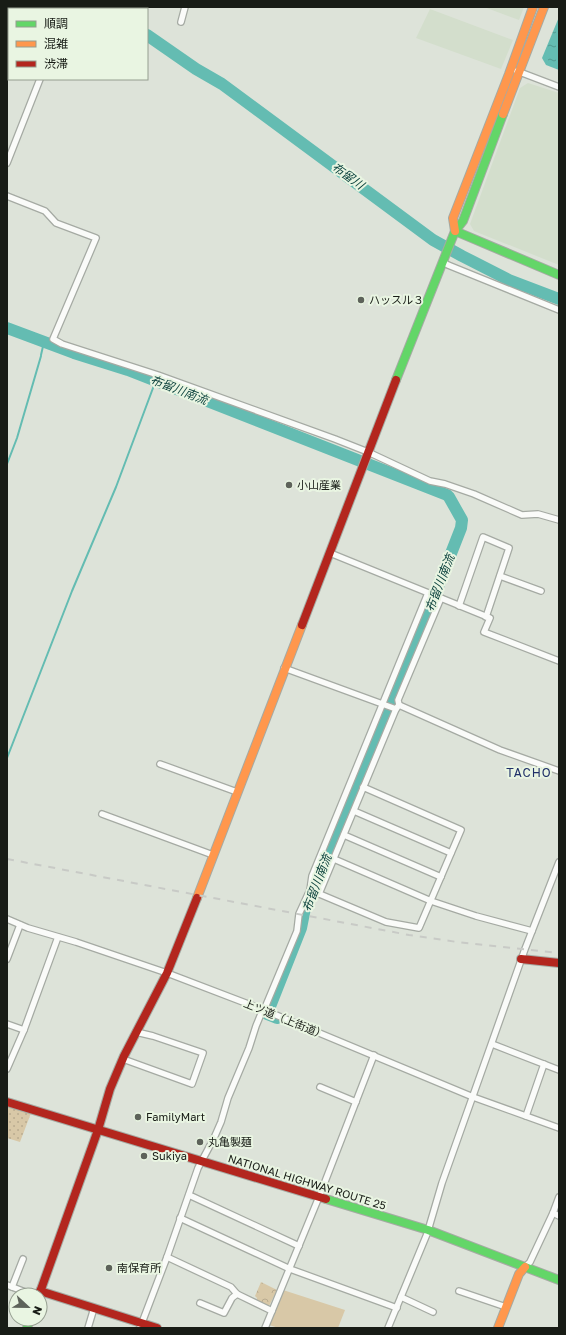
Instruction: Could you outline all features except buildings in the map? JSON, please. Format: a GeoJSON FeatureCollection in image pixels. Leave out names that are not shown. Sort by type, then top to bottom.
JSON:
{"type":"FeatureCollection","features":[{"type":"Feature","properties":{"kind":"main road"},"geometry":{"type":"LineString","coordinates":[[454,233],[453,218],[511,69],[533,7]]}},
{"type":"Feature","properties":{"kind":"main road"},"geometry":{"type":"LineString","coordinates":[[41,1287],[98,1130],[110,1089],[136,1032],[167,973],[284,668],[454,233],[463,222],[544,7]]}},
{"type":"Feature","properties":{"kind":"main road"},"geometry":{"type":"LineString","coordinates":[[454,233],[559,275]]}},
{"type":"Feature","properties":{"kind":"main road"},"geometry":{"type":"LineString","coordinates":[[521,959],[559,963]]}},
{"type":"Feature","properties":{"kind":"main road","name":"NATIONAL HIGHWAY ROUTE 25"},"geometry":{"type":"LineString","coordinates":[[7,1102],[428,1230],[559,1280]]}},
{"type":"Feature","properties":{"kind":"main road"},"geometry":{"type":"LineString","coordinates":[[498,1328],[519,1274],[525,1268]]}},
{"type":"Feature","properties":{"kind":"main road"},"geometry":{"type":"LineString","coordinates":[[48,1296],[94,1308],[141,1325],[158,1328]]}},
{"type":"Feature","properties":{"kind":"street"},"geometry":{"type":"LineString","coordinates":[[181,22],[185,7]]}},
{"type":"Feature","properties":{"kind":"street"},"geometry":{"type":"LineString","coordinates":[[511,69],[559,87]]}},
{"type":"Feature","properties":{"kind":"street"},"geometry":{"type":"LineString","coordinates":[[7,163],[40,80]]}},
{"type":"Feature","properties":{"kind":"street"},"geometry":{"type":"LineString","coordinates":[[7,196],[45,212],[56,223],[96,238],[54,339],[62,344],[158,375],[368,453],[430,481],[445,484],[474,494],[522,515],[538,514],[559,520]]}},
{"type":"Feature","properties":{"kind":"street"},"geometry":{"type":"LineString","coordinates":[[444,260],[516,294],[559,310]]}},
{"type":"Feature","properties":{"kind":"street"},"geometry":{"type":"LineString","coordinates":[[459,606],[483,538],[509,548],[486,617]]}},
{"type":"Feature","properties":{"kind":"street"},"geometry":{"type":"LineString","coordinates":[[330,553],[490,618],[484,632],[559,661]]}},
{"type":"Feature","properties":{"kind":"street"},"geometry":{"type":"LineString","coordinates":[[500,576],[541,591]]}},
{"type":"Feature","properties":{"kind":"street"},"geometry":{"type":"LineString","coordinates":[[141,1325],[201,1161],[221,1122],[228,1098],[250,1048],[256,1026],[297,931],[299,914],[310,890],[312,876],[428,593]]}},
{"type":"Feature","properties":{"kind":"street"},"geometry":{"type":"LineString","coordinates":[[319,894],[398,707],[398,700],[441,598]]}},
{"type":"Feature","properties":{"kind":"street"},"geometry":{"type":"LineString","coordinates":[[284,668],[377,703],[398,707],[500,750],[559,770]]}},
{"type":"Feature","properties":{"kind":"street"},"geometry":{"type":"LineString","coordinates":[[160,764],[237,792]]}},
{"type":"Feature","properties":{"kind":"street"},"geometry":{"type":"LineString","coordinates":[[310,890],[386,922],[419,928],[461,830],[363,787]]}},
{"type":"Feature","properties":{"kind":"street"},"geometry":{"type":"LineString","coordinates":[[354,811],[451,854]]}},
{"type":"Feature","properties":{"kind":"street"},"geometry":{"type":"LineString","coordinates":[[102,814],[213,855]]}},
{"type":"Feature","properties":{"kind":"street"},"geometry":{"type":"LineString","coordinates":[[344,835],[441,877]]}},
{"type":"Feature","properties":{"kind":"street"},"geometry":{"type":"LineString","coordinates":[[334,859],[431,901],[476,916],[532,931]]}},
{"type":"Feature","properties":{"kind":"street"},"geometry":{"type":"LineString","coordinates":[[388,1328],[428,1230],[442,1183],[521,959],[559,862]]}},
{"type":"Feature","properties":{"kind":"street","name":"上ツ道（上街道）"},"geometry":{"type":"LineString","coordinates":[[7,919],[20,925],[76,942],[167,973],[263,1010],[473,1097],[559,1128]]}},
{"type":"Feature","properties":{"kind":"street"},"geometry":{"type":"LineString","coordinates":[[7,959],[20,925]]}},
{"type":"Feature","properties":{"kind":"street"},"geometry":{"type":"LineString","coordinates":[[7,1069],[24,1030],[58,937]]}},
{"type":"Feature","properties":{"kind":"street"},"geometry":{"type":"LineString","coordinates":[[7,1024],[24,1030]]}},
{"type":"Feature","properties":{"kind":"street"},"geometry":{"type":"LineString","coordinates":[[123,1059],[192,1084],[203,1053],[153,1036],[136,1032]]}},
{"type":"Feature","properties":{"kind":"street"},"geometry":{"type":"LineString","coordinates":[[492,1044],[559,1070]]}},
{"type":"Feature","properties":{"kind":"street"},"geometry":{"type":"LineString","coordinates":[[265,1328],[290,1269],[374,1055]]}},
{"type":"Feature","properties":{"kind":"street"},"geometry":{"type":"LineString","coordinates":[[526,1116],[544,1064]]}},
{"type":"Feature","properties":{"kind":"street"},"geometry":{"type":"LineString","coordinates":[[320,1087],[356,1102]]}},
{"type":"Feature","properties":{"kind":"street"},"geometry":{"type":"LineString","coordinates":[[188,1195],[299,1246]]}},
{"type":"Feature","properties":{"kind":"street"},"geometry":{"type":"LineString","coordinates":[[525,1268],[529,1263],[559,1198]]}},
{"type":"Feature","properties":{"kind":"street"},"geometry":{"type":"LineString","coordinates":[[553,1213],[559,1216]]}},
{"type":"Feature","properties":{"kind":"street"},"geometry":{"type":"LineString","coordinates":[[180,1218],[290,1269],[397,1308]]}},
{"type":"Feature","properties":{"kind":"street"},"geometry":{"type":"LineString","coordinates":[[167,1257],[231,1287],[236,1294],[272,1311]]}},
{"type":"Feature","properties":{"kind":"street"},"geometry":{"type":"LineString","coordinates":[[9,1286],[23,1259]]}},
{"type":"Feature","properties":{"kind":"street"},"geometry":{"type":"LineString","coordinates":[[459,1291],[506,1307]]}},
{"type":"Feature","properties":{"kind":"street"},"geometry":{"type":"LineString","coordinates":[[200,1303],[224,1313],[232,1298],[236,1294]]}},
{"type":"Feature","properties":{"kind":"street"},"geometry":{"type":"LineString","coordinates":[[401,1297],[433,1312]]}},
{"type":"Feature","properties":{"kind":"street"},"geometry":{"type":"LineString","coordinates":[[88,1328],[94,1308]]}},
{"type":"Feature","properties":{"kind":"shaded area"},"geometry":{"type":"Polygon","coordinates":[[[484,7],[524,7],[519,20],[484,7]]]}},
{"type":"Feature","properties":{"kind":"shaded area"},"geometry":{"type":"Polygon","coordinates":[[[430,9],[513,40],[501,69],[416,38],[430,9]]]}},
{"type":"Feature","properties":{"kind":"shaded area"},"geometry":{"type":"Polygon","coordinates":[[[528,83],[559,93],[559,265],[474,231],[470,224],[520,88],[528,83]]]}},
{"type":"Feature","properties":{"kind":"green space"},"geometry":{"type":"Polygon","coordinates":[[[7,1106],[31,1113],[20,1142],[7,1138],[7,1106]]]}},
{"type":"Feature","properties":{"kind":"green space"},"geometry":{"type":"Polygon","coordinates":[[[261,1282],[277,1290],[269,1306],[256,1301],[257,1298],[255,1296],[261,1282]]]}},
{"type":"Feature","properties":{"kind":"green space"},"geometry":{"type":"Polygon","coordinates":[[[283,1290],[345,1310],[338,1328],[279,1328],[269,1325],[283,1290]]]}},
{"type":"Feature","properties":{"kind":"water"},"geometry":{"type":"Polygon","coordinates":[[[559,17],[559,70],[546,65],[542,58],[559,17]]]}},
{"type":"Feature","properties":{"kind":"waterway","name":"布留川"},"geometry":{"type":"LineString","coordinates":[[148,36],[196,69],[222,84],[433,240],[509,280],[559,299]]}},
{"type":"Feature","properties":{"kind":"waterway","name":"布留川南流"},"geometry":{"type":"LineString","coordinates":[[7,328],[74,353],[128,370],[447,495],[462,520],[461,528],[384,724],[325,866],[305,908],[301,928],[267,1014],[277,1018]]}},
{"type":"Feature","properties":{"kind":"waterway"},"geometry":{"type":"LineString","coordinates":[[41,355],[44,342]]}},
{"type":"Feature","properties":{"kind":"waterway"},"geometry":{"type":"LineString","coordinates":[[7,464],[17,438],[41,356]]}},
{"type":"Feature","properties":{"kind":"waterway"},"geometry":{"type":"LineString","coordinates":[[7,758],[72,591],[116,487],[156,380]]}},
{"type":"Feature","properties":{"kind":"railway"},"geometry":{"type":"LineString","coordinates":[[7,859],[409,935],[457,942],[559,953]]}},
{"type":"Feature","properties":{"kind":"traffic: fast"},"geometry":{"type":"LineString","coordinates":[[396,380],[455,231],[463,221],[503,114]]}},
{"type":"Feature","properties":{"kind":"traffic: fast"},"geometry":{"type":"LineString","coordinates":[[455,231],[559,275]]}},
{"type":"Feature","properties":{"kind":"traffic: fast"},"geometry":{"type":"LineString","coordinates":[[326,1199],[428,1230],[559,1280]]}},
{"type":"Feature","properties":{"kind":"traffic: slow"},"geometry":{"type":"LineString","coordinates":[[455,231],[453,218],[509,74],[533,7]]}},
{"type":"Feature","properties":{"kind":"traffic: slow"},"geometry":{"type":"LineString","coordinates":[[503,114],[544,7]]}},
{"type":"Feature","properties":{"kind":"traffic: slow"},"geometry":{"type":"LineString","coordinates":[[197,898],[302,625]]}},
{"type":"Feature","properties":{"kind":"traffic: slow"},"geometry":{"type":"LineString","coordinates":[[498,1328],[519,1274],[525,1267]]}},
{"type":"Feature","properties":{"kind":"traffic: jam"},"geometry":{"type":"LineString","coordinates":[[302,625],[396,380]]}},
{"type":"Feature","properties":{"kind":"traffic: jam"},"geometry":{"type":"LineString","coordinates":[[98,1130],[110,1089],[124,1056],[167,973],[197,898]]}},
{"type":"Feature","properties":{"kind":"traffic: jam"},"geometry":{"type":"LineString","coordinates":[[521,959],[559,963]]}},
{"type":"Feature","properties":{"kind":"traffic: jam"},"geometry":{"type":"LineString","coordinates":[[7,1102],[326,1199]]}},
{"type":"Feature","properties":{"kind":"traffic: jam"},"geometry":{"type":"LineString","coordinates":[[42,1287],[98,1130]]}},
{"type":"Feature","properties":{"kind":"traffic: jam"},"geometry":{"type":"LineString","coordinates":[[48,1294],[157,1328]]}},
{"type":"Feature","properties":{"kind":"place","name":"ハッスル３"},"geometry":{"type":"Point","coordinates":[361,300]}},
{"type":"Feature","properties":{"kind":"place","name":"小山産業"},"geometry":{"type":"Point","coordinates":[289,485]}},
{"type":"Feature","properties":{"kind":"place","name":"FamilyMart"},"geometry":{"type":"Point","coordinates":[138,1117]}},
{"type":"Feature","properties":{"kind":"place","name":"丸亀製麺"},"geometry":{"type":"Point","coordinates":[200,1142]}},
{"type":"Feature","properties":{"kind":"place","name":"Sukiya"},"geometry":{"type":"Point","coordinates":[144,1156]}},
{"type":"Feature","properties":{"kind":"place","name":"南保育所"},"geometry":{"type":"Point","coordinates":[109,1268]}},
{"type":"Feature","properties":{"kind":"district","name":"TACHO"},"geometry":{"type":"Point","coordinates":[529,773]}}]}
